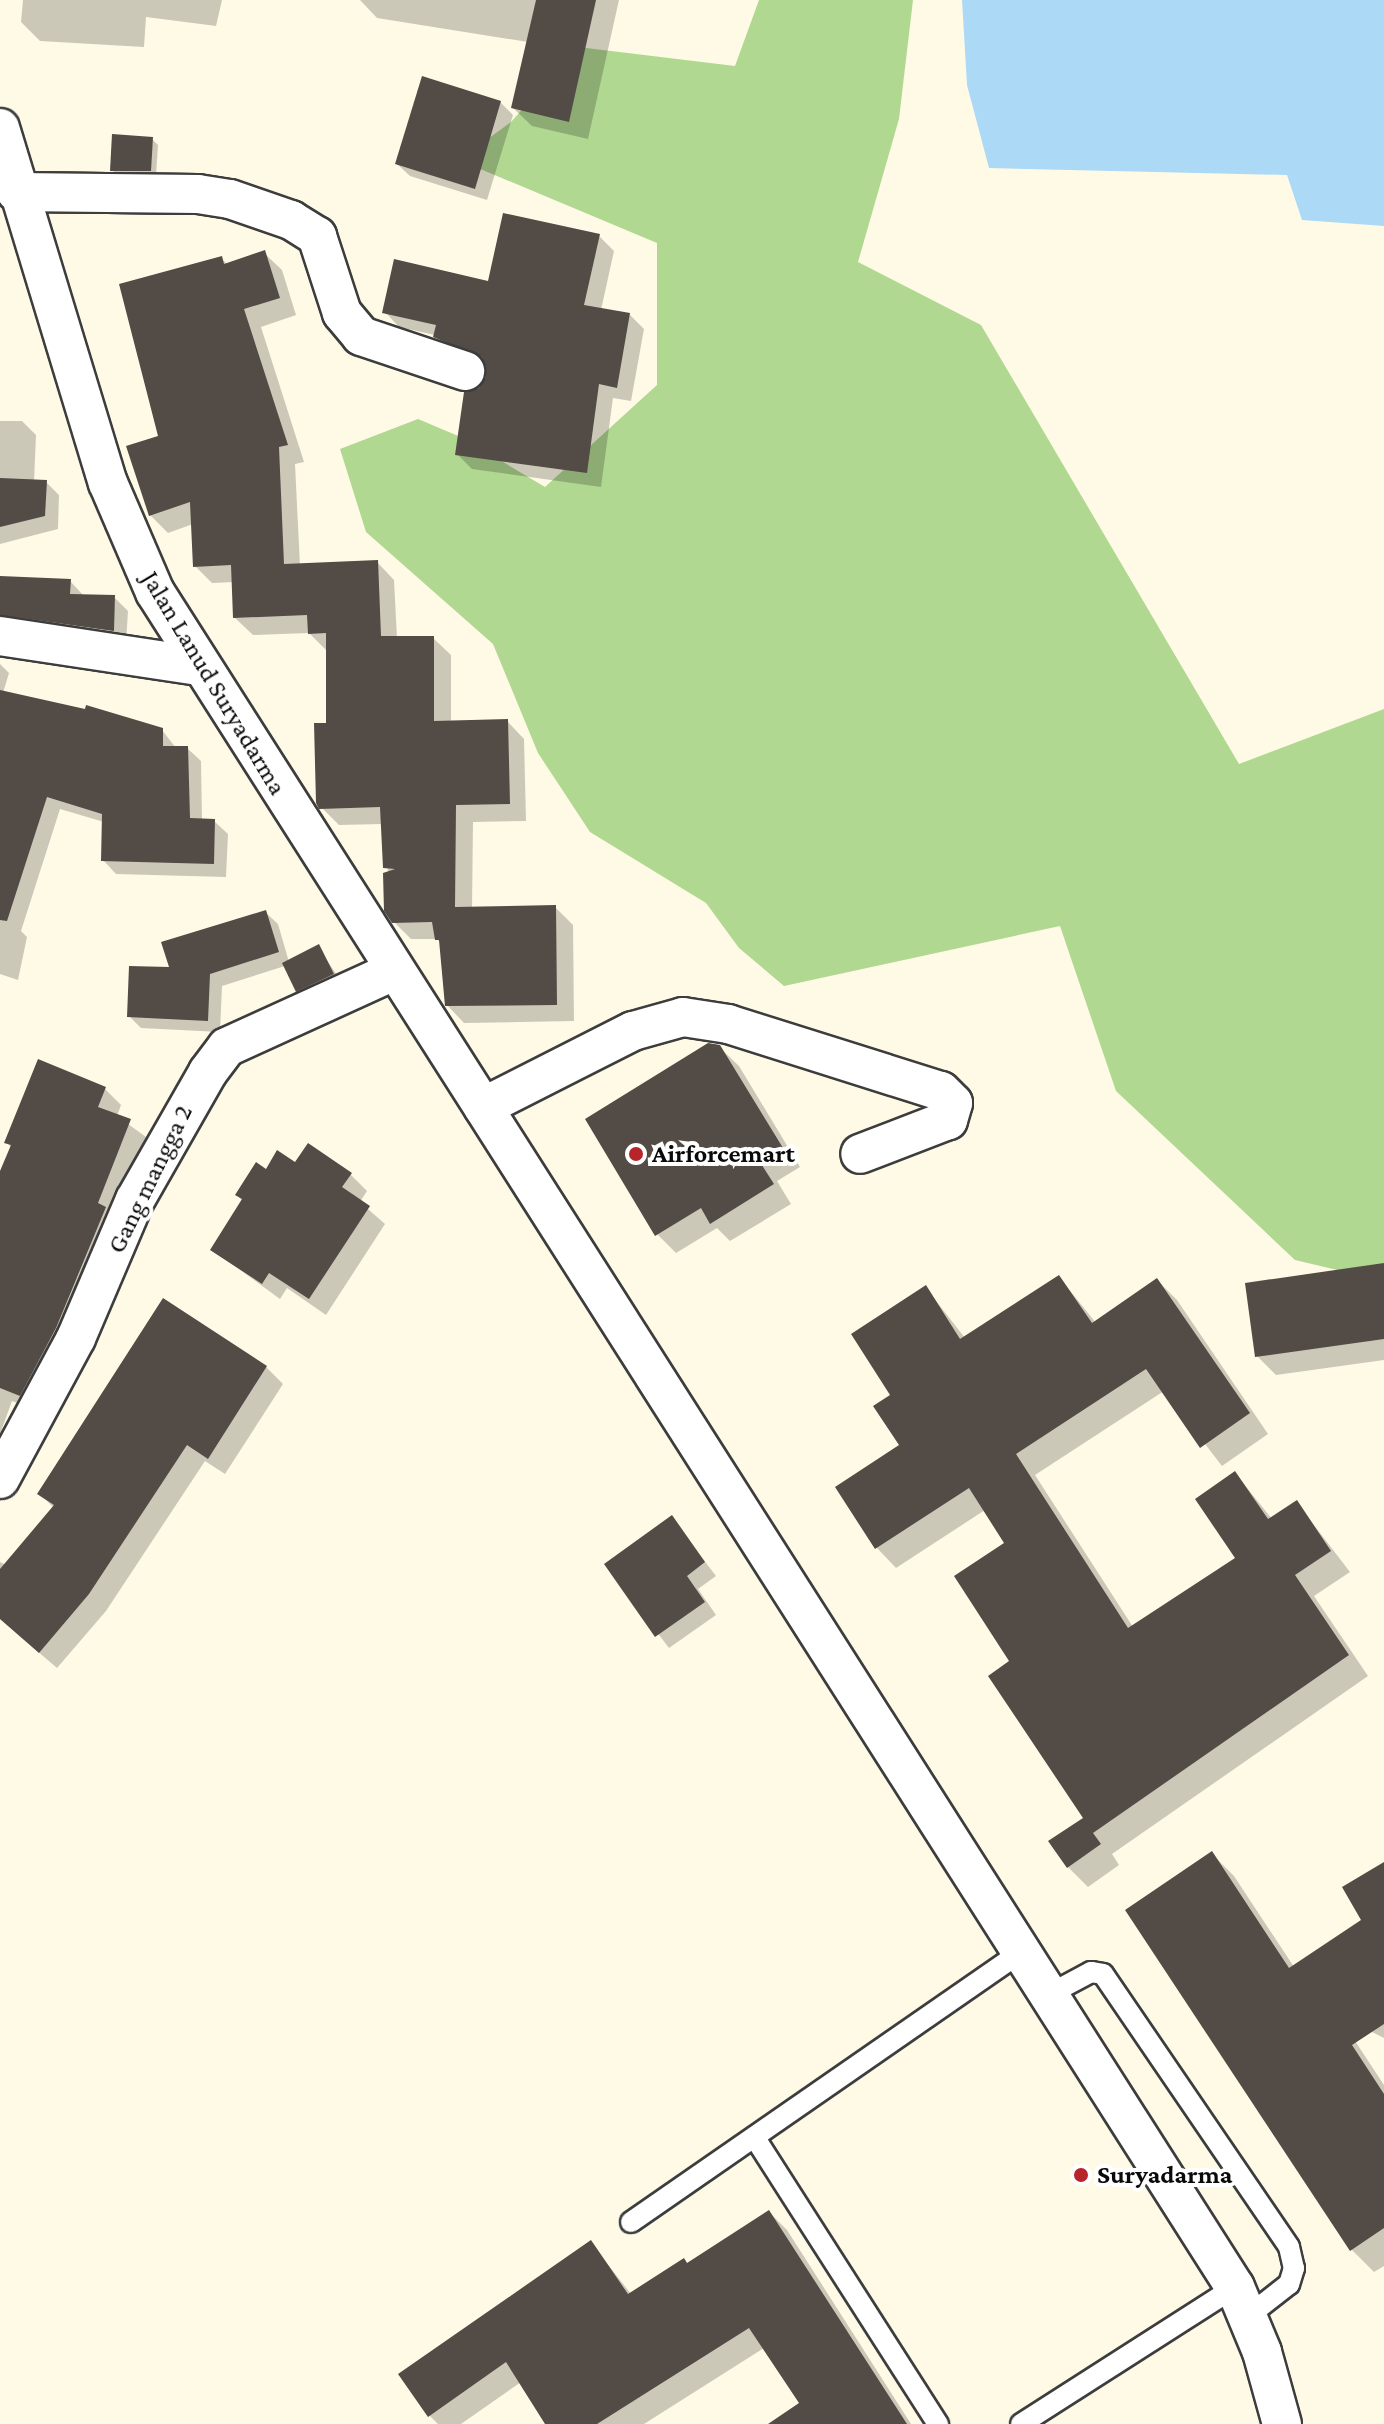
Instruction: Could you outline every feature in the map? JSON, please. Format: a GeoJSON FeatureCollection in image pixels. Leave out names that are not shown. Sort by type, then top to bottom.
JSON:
{"type":"FeatureCollection","features":[{"type":"Feature","properties":{"kind":"street","name":"Jalan Lanud Suryadarma"},"geometry":{"type":"LineString","coordinates":[[0,128],[16,192],[108,483],[155,592],[198,666],[483,1107],[1241,2301],[1282,2424]]}},
{"type":"Feature","properties":{"kind":"street"},"geometry":{"type":"LineString","coordinates":[[16,192],[198,194],[230,199],[291,220],[317,236],[342,313],[361,336],[465,371]]}},
{"type":"Feature","properties":{"kind":"street"},"geometry":{"type":"LineString","coordinates":[[0,636],[198,666]]}},
{"type":"Feature","properties":{"kind":"street","name":"Gang mangga 2"},"geometry":{"type":"LineString","coordinates":[[0,1479],[76,1338],[135,1200],[178,1118],[227,1047],[394,971]]}},
{"type":"Feature","properties":{"kind":"street"},"geometry":{"type":"LineString","coordinates":[[483,1107],[633,1031],[683,1017],[728,1024],[941,1091],[953,1103],[948,1120],[860,1154]]}},
{"type":"Feature","properties":{"kind":"lane"},"geometry":{"type":"LineString","coordinates":[[631,2222],[1021,1952]]}},
{"type":"Feature","properties":{"kind":"lane"},"geometry":{"type":"LineString","coordinates":[[1021,2424],[1241,2301],[1289,2284],[1294,2268],[1289,2247],[1103,1974],[1091,1972],[1048,1995]]}},
{"type":"Feature","properties":{"kind":"lane"},"geometry":{"type":"LineString","coordinates":[[755,2138],[938,2424]]}},
{"type":"Feature","properties":{"kind":"green space"},"geometry":{"type":"Polygon","coordinates":[[[759,0],[913,0],[899,119],[858,262],[981,325],[1239,764],[1384,709],[1384,1281],[1295,1260],[1116,1091],[1060,926],[784,986],[739,948],[706,903],[590,832],[538,753],[493,644],[366,532],[340,449],[418,419],[463,438],[545,487],[657,385],[657,243],[459,160],[511,122],[578,47],[735,66],[759,0]]]}},
{"type":"Feature","properties":{"kind":"water"},"geometry":{"type":"Polygon","coordinates":[[[962,0],[1384,0],[1384,226],[1302,220],[1287,175],[989,168],[967,85],[962,0]]]}},
{"type":"Feature","properties":{"kind":"building"},"geometry":{"type":"Polygon","coordinates":[[[536,0],[596,0],[569,122],[511,108],[536,0]]]}},
{"type":"Feature","properties":{"kind":"building"},"geometry":{"type":"Polygon","coordinates":[[[422,76],[501,101],[475,189],[395,164],[422,76]]]}},
{"type":"Feature","properties":{"kind":"building"},"geometry":{"type":"Polygon","coordinates":[[[112,134],[153,137],[151,171],[110,171],[112,134]]]}},
{"type":"Feature","properties":{"kind":"building"},"geometry":{"type":"Polygon","coordinates":[[[503,213],[600,234],[584,305],[630,313],[617,388],[599,384],[587,473],[455,455],[464,392],[479,388],[486,377],[482,357],[433,337],[436,325],[382,313],[394,259],[488,281],[503,213]]]}},
{"type":"Feature","properties":{"kind":"building"},"geometry":{"type":"Polygon","coordinates":[[[265,250],[280,298],[244,309],[288,445],[279,447],[284,564],[378,560],[381,636],[434,636],[434,721],[508,719],[510,804],[456,805],[455,907],[556,905],[557,1005],[445,1006],[439,940],[435,940],[432,922],[392,923],[384,911],[383,873],[395,869],[383,868],[380,807],[319,809],[316,803],[314,723],[326,723],[326,633],[308,634],[307,615],[233,618],[231,565],[193,567],[190,502],[149,516],[126,446],[158,436],[119,284],[222,256],[224,264],[265,250]]]}},
{"type":"Feature","properties":{"kind":"building"},"geometry":{"type":"Polygon","coordinates":[[[0,478],[47,480],[45,516],[0,527],[0,478]]]}},
{"type":"Feature","properties":{"kind":"building"},"geometry":{"type":"Polygon","coordinates":[[[0,576],[71,579],[70,594],[115,595],[114,631],[0,615],[0,576]]]}},
{"type":"Feature","properties":{"kind":"building"},"geometry":{"type":"Polygon","coordinates":[[[0,690],[85,709],[86,705],[163,728],[163,746],[188,746],[190,818],[215,819],[214,864],[101,861],[102,814],[47,797],[7,921],[0,920],[0,690]]]}},
{"type":"Feature","properties":{"kind":"building"},"geometry":{"type":"Polygon","coordinates":[[[266,910],[279,952],[210,974],[208,1021],[127,1017],[129,966],[169,967],[161,942],[266,910]]]}},
{"type":"Feature","properties":{"kind":"building"},"geometry":{"type":"Polygon","coordinates":[[[319,944],[334,974],[296,992],[282,963],[319,944]]]}},
{"type":"Feature","properties":{"kind":"building"},"geometry":{"type":"Polygon","coordinates":[[[708,1043],[720,1045],[783,1148],[760,1162],[774,1184],[710,1224],[701,1208],[655,1236],[585,1119],[708,1043]]]}},
{"type":"Feature","properties":{"kind":"building"},"geometry":{"type":"Polygon","coordinates":[[[38,1059],[106,1087],[98,1107],[131,1119],[98,1203],[106,1207],[56,1328],[20,1396],[0,1388],[0,1171],[11,1145],[4,1143],[38,1059]]]}},
{"type":"Feature","properties":{"kind":"building"},"geometry":{"type":"Polygon","coordinates":[[[308,1143],[352,1173],[342,1187],[370,1206],[309,1299],[269,1273],[262,1284],[210,1250],[242,1199],[235,1195],[256,1162],[266,1169],[277,1150],[295,1162],[308,1143]]]}},
{"type":"Feature","properties":{"kind":"building"},"geometry":{"type":"Polygon","coordinates":[[[1384,1263],[1384,1339],[1255,1357],[1245,1283],[1384,1263]]]}},
{"type":"Feature","properties":{"kind":"building"},"geometry":{"type":"Polygon","coordinates":[[[1059,1275],[1092,1323],[1157,1278],[1250,1413],[1200,1448],[1146,1369],[1016,1454],[1128,1628],[1235,1558],[1195,1499],[1235,1471],[1268,1519],[1297,1500],[1331,1551],[1295,1575],[1349,1655],[1093,1833],[1101,1844],[1067,1868],[1048,1841],[1083,1818],[988,1676],[1009,1661],[954,1576],[1004,1543],[969,1488],[875,1549],[835,1487],[899,1445],[873,1406],[890,1395],[851,1334],[926,1285],[960,1339],[1059,1275]]]}},
{"type":"Feature","properties":{"kind":"building"},"geometry":{"type":"Polygon","coordinates":[[[163,1298],[267,1366],[208,1459],[187,1445],[89,1594],[39,1653],[0,1619],[0,1569],[54,1505],[37,1494],[163,1298]]]}},
{"type":"Feature","properties":{"kind":"building"},"geometry":{"type":"Polygon","coordinates":[[[672,1515],[705,1562],[687,1576],[705,1602],[655,1637],[604,1564],[672,1515]]]}},
{"type":"Feature","properties":{"kind":"building"},"geometry":{"type":"Polygon","coordinates":[[[1212,1851],[1289,1968],[1361,1920],[1342,1887],[1384,1862],[1384,2024],[1352,2045],[1384,2094],[1384,2228],[1350,2251],[1125,1910],[1212,1851]]]}},
{"type":"Feature","properties":{"kind":"building"},"geometry":{"type":"Polygon","coordinates":[[[769,2210],[907,2424],[768,2424],[799,2403],[749,2328],[597,2424],[545,2424],[506,2362],[428,2417],[398,2374],[591,2240],[628,2294],[684,2258],[687,2263],[769,2210]]]}},
{"type":"Feature","properties":{"kind":"place","name":"Airforcemart"},"geometry":{"type":"Point","coordinates":[636,1154]}},
{"type":"Feature","properties":{"kind":"place","name":"Suryadarma"},"geometry":{"type":"Point","coordinates":[1081,2175]}}]}
